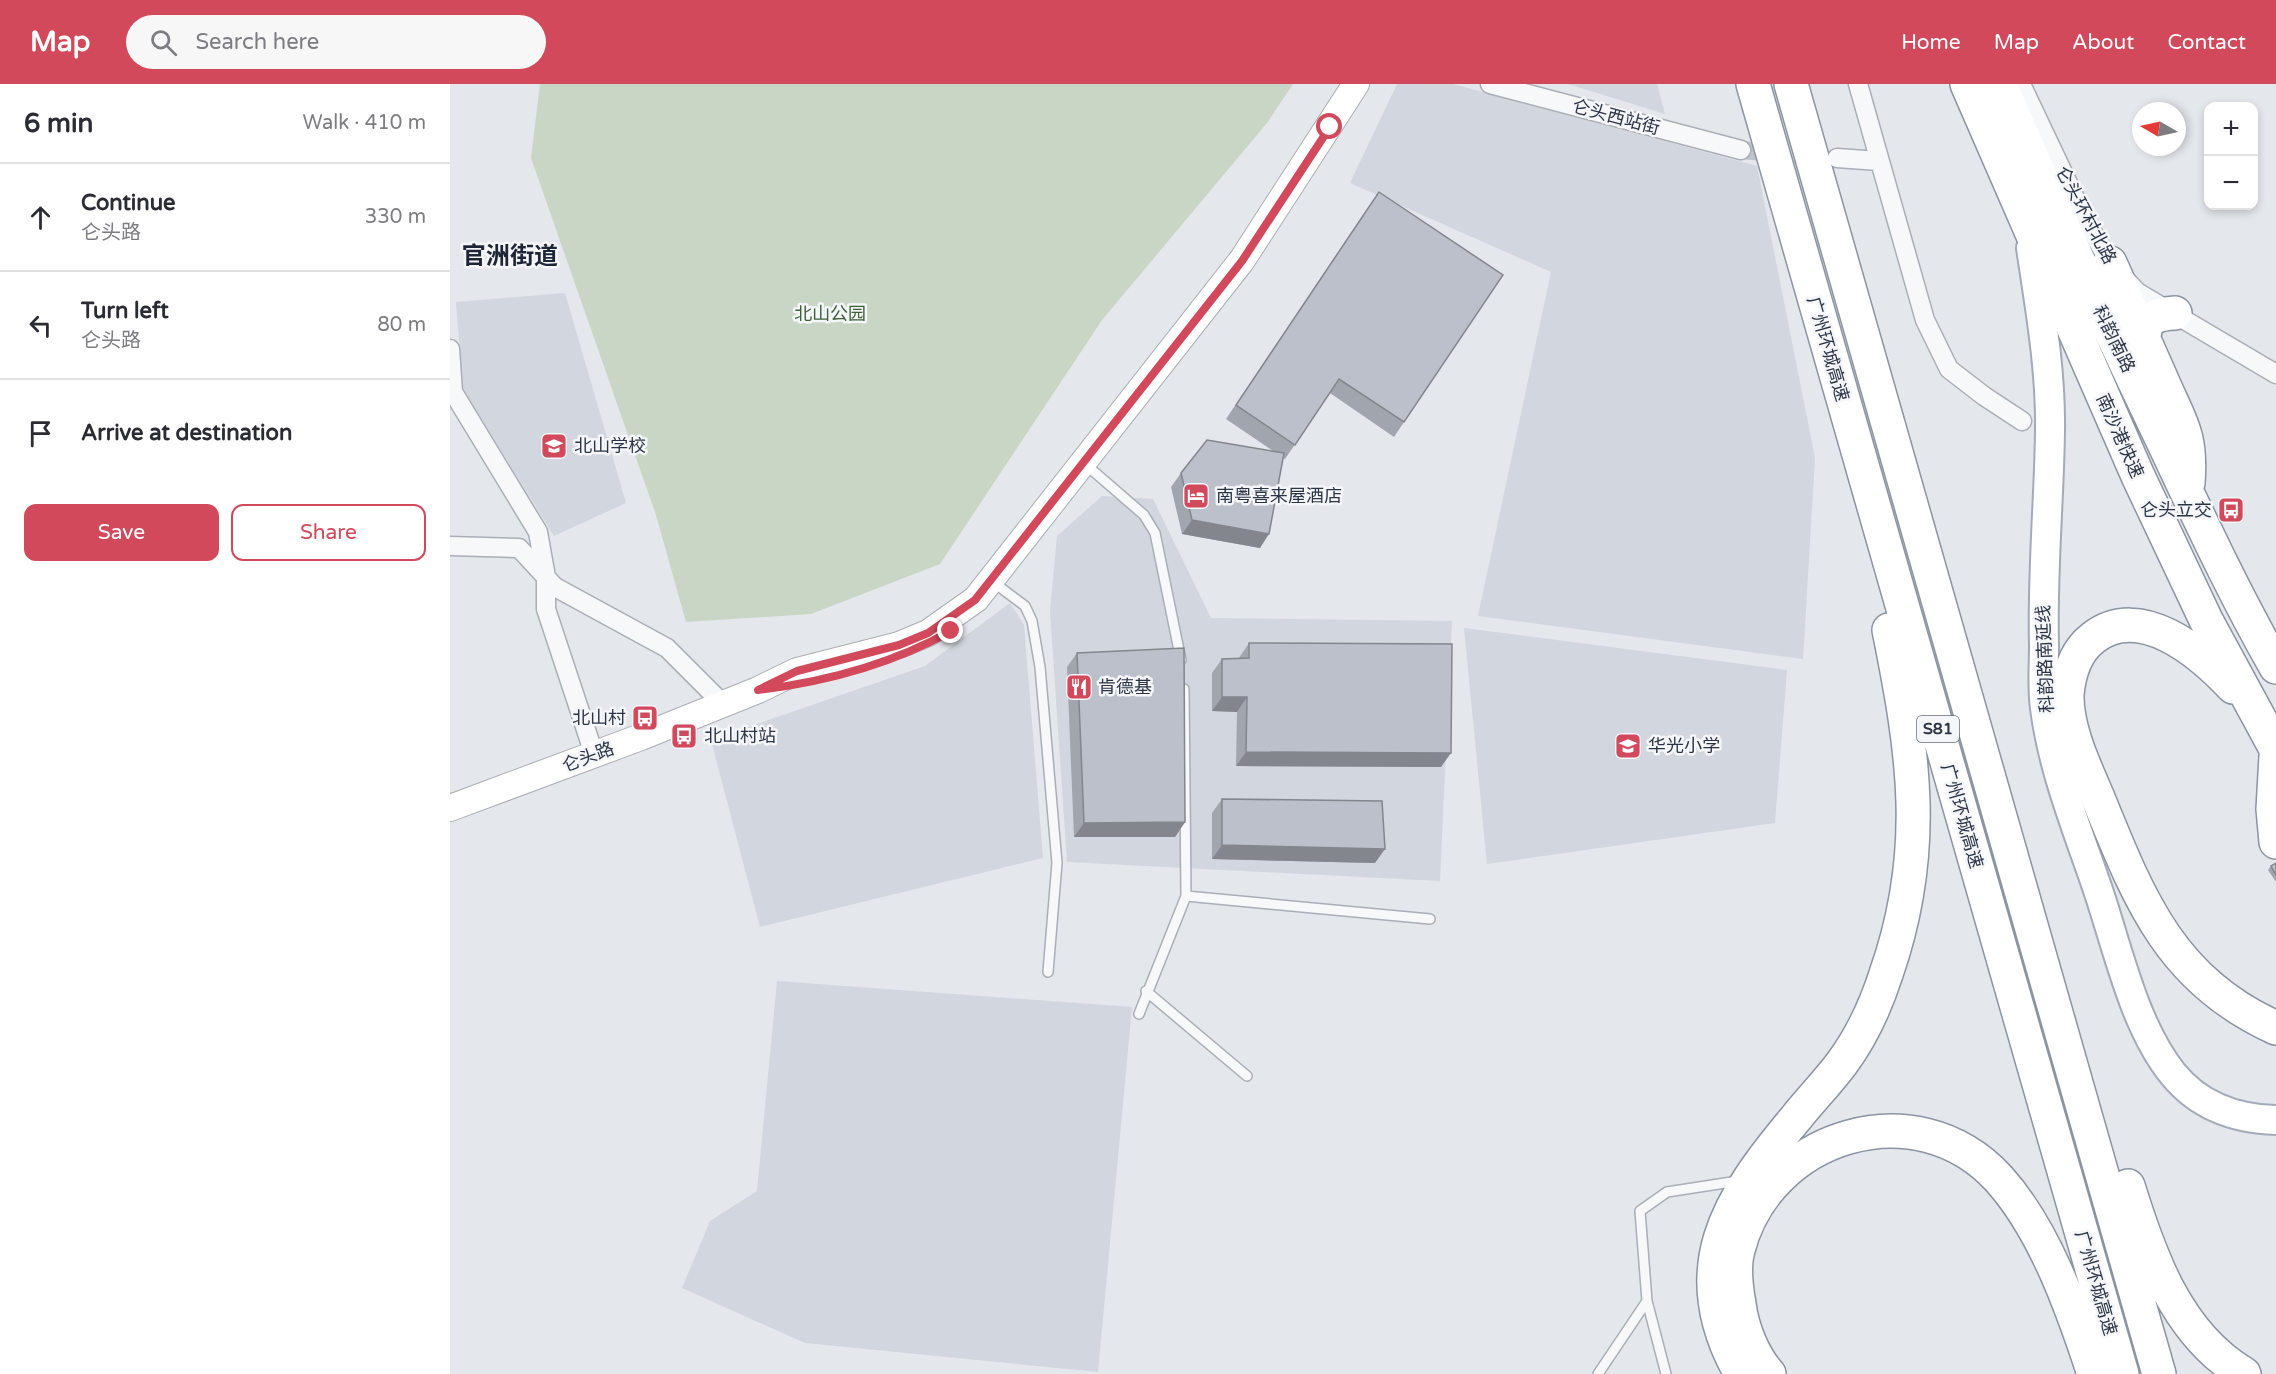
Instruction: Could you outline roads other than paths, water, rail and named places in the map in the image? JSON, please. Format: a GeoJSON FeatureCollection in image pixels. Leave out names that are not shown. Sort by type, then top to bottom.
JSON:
{"type":"FeatureCollection","features":[{"type":"Feature","properties":{"kind":"highway","name":"广州环城高速"},"geometry":{"type":"LineString","coordinates":[[1753,84],[2122,1374]]}},
{"type":"Feature","properties":{"kind":"highway","name":"广州环城高速"},"geometry":{"type":"LineString","coordinates":[[1791,84],[2159,1374]]}},
{"type":"Feature","properties":{"kind":"highway"},"geometry":{"type":"LineString","coordinates":[[1967,84],[2025,213]]}},
{"type":"Feature","properties":{"kind":"highway","name":"科韵南路"},"geometry":{"type":"LineString","coordinates":[[2000,84],[2060,225],[2233,592]]}},
{"type":"Feature","properties":{"kind":"highway","name":"南沙港快速"},"geometry":{"type":"LineString","coordinates":[[2025,213],[2138,476],[2206,621],[2276,749]]}},
{"type":"Feature","properties":{"kind":"highway"},"geometry":{"type":"LineString","coordinates":[[2110,263],[2185,429],[2190,461],[2187,496]]}},
{"type":"Feature","properties":{"kind":"highway"},"geometry":{"type":"LineString","coordinates":[[2144,338],[2145,327],[2149,319],[2160,314],[2175,313]]}},
{"type":"Feature","properties":{"kind":"highway"},"geometry":{"type":"LineString","coordinates":[[1741,1374],[1718,1324],[1714,1268],[1717,1241],[1748,1180],[1843,1062],[1860,1034],[1876,1003],[1890,963],[1910,876],[1915,813],[1911,752],[1840,394]]}},
{"type":"Feature","properties":{"kind":"highway"},"geometry":{"type":"LineString","coordinates":[[1932,583],[2146,1244],[2194,1343],[2218,1374]]}},
{"type":"Feature","properties":{"kind":"highway"},"geometry":{"type":"LineString","coordinates":[[2233,592],[2276,667]]}},
{"type":"Feature","properties":{"kind":"highway"},"geometry":{"type":"LineString","coordinates":[[2253,707],[2228,681],[2170,636],[2137,625],[2118,625],[2102,631],[2087,642],[2077,655],[2067,695],[2070,716],[2084,764],[2132,881],[2161,935],[2178,956],[2216,991],[2276,1028]]}},
{"type":"Feature","properties":{"kind":"highway"},"geometry":{"type":"LineString","coordinates":[[2276,756],[2273,809],[2276,842]]}},
{"type":"Feature","properties":{"kind":"highway"},"geometry":{"type":"LineString","coordinates":[[1769,1374],[1751,1345],[1740,1316],[1736,1284],[1737,1252],[1747,1222],[1764,1193],[1784,1173],[1805,1158],[1853,1136],[1880,1130],[1906,1130],[1933,1135],[1959,1147],[1999,1179],[2017,1202],[2034,1231],[2068,1301],[2094,1374]]}},
{"type":"Feature","properties":{"kind":"highway"},"geometry":{"type":"LineString","coordinates":[[2165,1285],[2206,1343],[2244,1374]]}},
{"type":"Feature","properties":{"kind":"main road","name":"科韵路南延线"},"geometry":{"type":"LineString","coordinates":[[2025,213],[2045,346],[2049,393],[2050,430],[2043,573],[2044,696],[2056,764],[2129,982],[2147,1031],[2159,1055],[2191,1092],[2210,1104],[2231,1114],[2254,1119],[2276,1120]]}},
{"type":"Feature","properties":{"kind":"main road"},"geometry":{"type":"LineString","coordinates":[[2233,592],[2276,648]]}},
{"type":"Feature","properties":{"kind":"street","name":"仑头路"},"geometry":{"type":"LineString","coordinates":[[450,808],[723,704],[797,671],[899,645],[928,633],[975,600],[1242,261],[1356,84]]}},
{"type":"Feature","properties":{"kind":"street","name":"仑头路"},"geometry":{"type":"LineString","coordinates":[[758,690],[789,686],[852,671],[919,649],[975,614],[1001,588],[1257,261],[1291,213],[1370,84]]}},
{"type":"Feature","properties":{"kind":"street","name":"仑头西站街"},"geometry":{"type":"LineString","coordinates":[[1490,84],[1741,150]]}},
{"type":"Feature","properties":{"kind":"street"},"geometry":{"type":"LineString","coordinates":[[1858,84],[1925,320],[1949,369],[2022,421]]}},
{"type":"Feature","properties":{"kind":"street","name":"仑头环村北路"},"geometry":{"type":"LineString","coordinates":[[2021,84],[2085,219],[2110,263],[2137,292],[2276,374]]}},
{"type":"Feature","properties":{"kind":"street"},"geometry":{"type":"LineString","coordinates":[[1837,158],[1879,161]]}},
{"type":"Feature","properties":{"kind":"street"},"geometry":{"type":"LineString","coordinates":[[450,349],[453,392],[538,532],[546,577],[546,609],[594,754]]}},
{"type":"Feature","properties":{"kind":"street"},"geometry":{"type":"LineString","coordinates":[[450,546],[519,548],[555,587],[667,648],[723,704]]}},
{"type":"Feature","properties":{"kind":"lane"},"geometry":{"type":"LineString","coordinates":[[1092,470],[1144,515],[1155,533],[1184,672]]}},
{"type":"Feature","properties":{"kind":"lane"},"geometry":{"type":"LineString","coordinates":[[1001,588],[1025,606],[1032,621],[1040,667],[1057,863],[1048,972]]}},
{"type":"Feature","properties":{"kind":"lane"},"geometry":{"type":"LineString","coordinates":[[1139,1014],[1186,896],[1184,684]]}},
{"type":"Feature","properties":{"kind":"lane"},"geometry":{"type":"LineString","coordinates":[[1186,896],[1430,919]]}},
{"type":"Feature","properties":{"kind":"lane"},"geometry":{"type":"LineString","coordinates":[[1146,992],[1247,1076]]}},
{"type":"Feature","properties":{"kind":"lane"},"geometry":{"type":"LineString","coordinates":[[1666,1374],[1647,1301],[1640,1211],[1667,1192],[1748,1180]]}},
{"type":"Feature","properties":{"kind":"lane"},"geometry":{"type":"LineString","coordinates":[[1598,1374],[1647,1301]]}},
{"type":"Feature","properties":{"kind":"tunnel"},"geometry":{"type":"LineString","coordinates":[[1741,150],[1817,156]]}},
{"type":"Feature","properties":{"kind":"place","name":"北山学校"},"geometry":{"type":"Point","coordinates":[554,446]}},
{"type":"Feature","properties":{"kind":"place","name":"南粤喜来屋酒店"},"geometry":{"type":"Point","coordinates":[1196,496]}},
{"type":"Feature","properties":{"kind":"place","name":"仑头立交"},"geometry":{"type":"Point","coordinates":[2231,510]}},
{"type":"Feature","properties":{"kind":"place","name":"肯德基"},"geometry":{"type":"Point","coordinates":[1079,687]}},
{"type":"Feature","properties":{"kind":"place","name":"北山村"},"geometry":{"type":"Point","coordinates":[645,718]}},
{"type":"Feature","properties":{"kind":"place","name":"北山村站"},"geometry":{"type":"Point","coordinates":[684,736]}},
{"type":"Feature","properties":{"kind":"place","name":"华光小学"},"geometry":{"type":"Point","coordinates":[1628,746]}},
{"type":"Feature","properties":{"kind":"district","name":"官洲街道"},"geometry":{"type":"Point","coordinates":[510,256]}},
{"type":"Feature","properties":{"kind":"park label","name":"北山公园"},"geometry":{"type":"Point","coordinates":[830,314]}}]}
